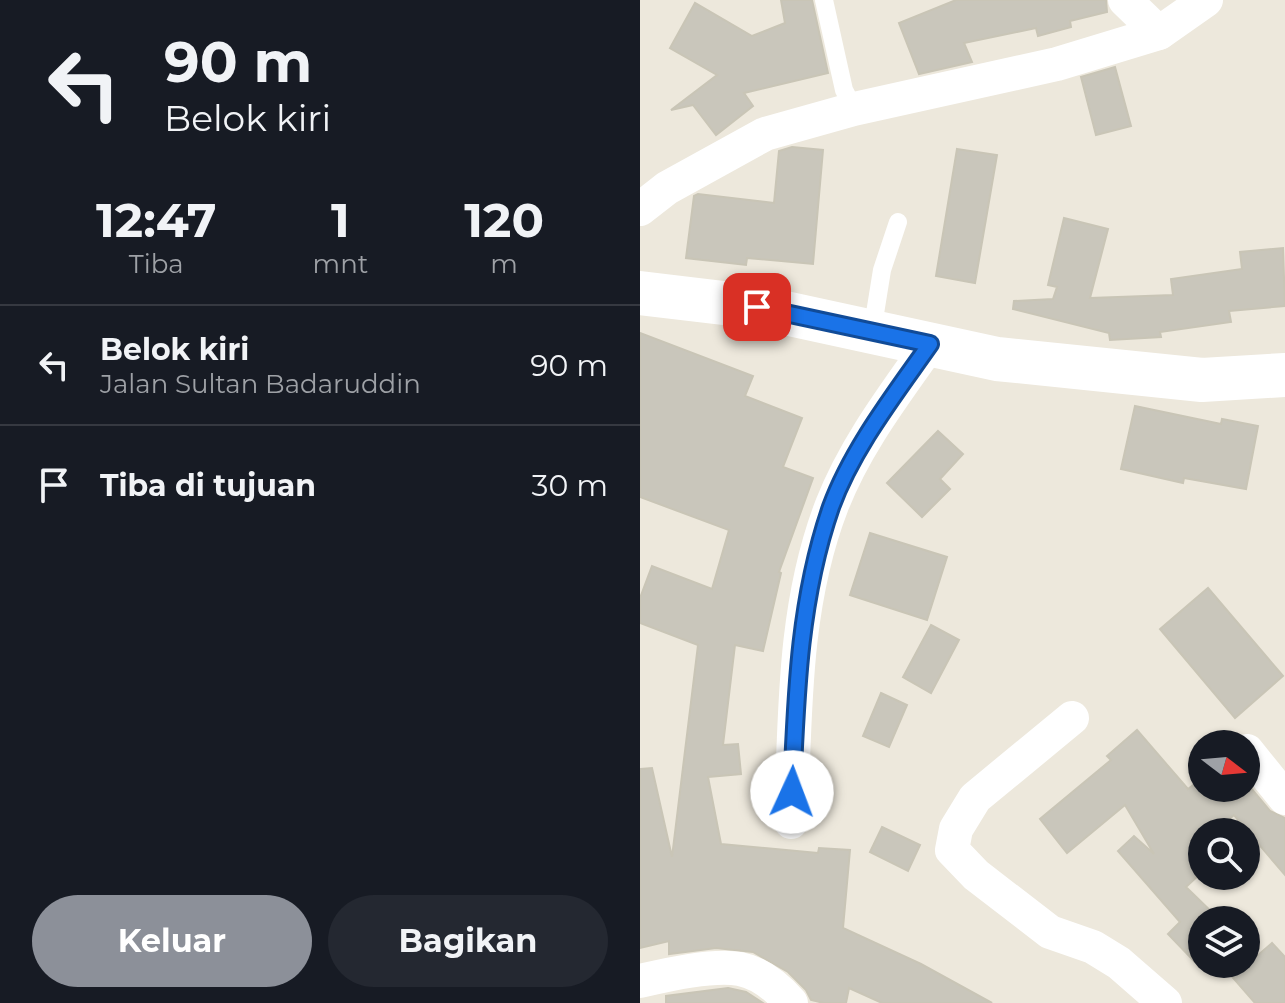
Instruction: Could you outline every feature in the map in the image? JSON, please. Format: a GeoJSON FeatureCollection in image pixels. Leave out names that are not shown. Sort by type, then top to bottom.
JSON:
{"type":"FeatureCollection","features":[{"type":"Feature","properties":{"kind":"street"},"geometry":{"type":"LineString","coordinates":[[1125,0],[1159,33]]}},
{"type":"Feature","properties":{"kind":"street"},"geometry":{"type":"LineString","coordinates":[[640,209],[667,188],[765,134],[854,109],[1057,64],[1159,33],[1206,0]]}},
{"type":"Feature","properties":{"kind":"street"},"geometry":{"type":"LineString","coordinates":[[640,293],[757,307],[997,359],[1202,380],[1285,375]]}},
{"type":"Feature","properties":{"kind":"street"},"geometry":{"type":"LineString","coordinates":[[791,822],[797,668],[807,591],[832,505],[866,436],[930,344]]}},
{"type":"Feature","properties":{"kind":"street"},"geometry":{"type":"LineString","coordinates":[[1072,718],[975,798],[956,829],[952,850],[976,875],[1050,932],[1093,947],[1119,963],[1165,1003]]}},
{"type":"Feature","properties":{"kind":"street"},"geometry":{"type":"LineString","coordinates":[[1260,767],[1285,798]]}},
{"type":"Feature","properties":{"kind":"street"},"geometry":{"type":"LineString","coordinates":[[640,981],[679,972],[740,969],[777,986],[791,1003]]}},
{"type":"Feature","properties":{"kind":"lane"},"geometry":{"type":"LineString","coordinates":[[824,0],[844,90],[854,109]]}},
{"type":"Feature","properties":{"kind":"lane"},"geometry":{"type":"LineString","coordinates":[[872,332],[882,270],[898,222]]}},
{"type":"Feature","properties":{"kind":"building"},"geometry":{"type":"Polygon","coordinates":[[[781,0],[812,0],[828,73],[744,93],[753,106],[716,135],[693,105],[671,110],[717,75],[670,48],[695,3],[752,36],[785,23],[781,0]]]}},
{"type":"Feature","properties":{"kind":"building"},"geometry":{"type":"Polygon","coordinates":[[[956,0],[1106,0],[1107,12],[1070,21],[1071,27],[1038,36],[1036,28],[964,43],[972,62],[919,74],[899,23],[956,0]]]}},
{"type":"Feature","properties":{"kind":"building"},"geometry":{"type":"Polygon","coordinates":[[[1115,67],[1131,126],[1096,135],[1081,77],[1115,67]]]}},
{"type":"Feature","properties":{"kind":"building"},"geometry":{"type":"Polygon","coordinates":[[[792,147],[823,150],[813,264],[747,258],[746,265],[686,258],[694,196],[774,203],[779,151],[792,147]]]}},
{"type":"Feature","properties":{"kind":"building"},"geometry":{"type":"Polygon","coordinates":[[[957,149],[997,155],[975,283],[936,276],[957,149]]]}},
{"type":"Feature","properties":{"kind":"building"},"geometry":{"type":"Polygon","coordinates":[[[1064,218],[1108,229],[1090,298],[1173,295],[1171,279],[1242,269],[1240,252],[1283,248],[1285,306],[1229,311],[1231,322],[1160,332],[1161,337],[1110,340],[1109,333],[1013,309],[1014,301],[1053,299],[1057,287],[1048,285],[1064,218]]]}},
{"type":"Feature","properties":{"kind":"building"},"geometry":{"type":"Polygon","coordinates":[[[640,333],[753,376],[745,396],[802,418],[783,467],[813,478],[779,572],[763,651],[735,645],[723,745],[738,744],[741,774],[708,777],[721,844],[818,853],[819,848],[850,850],[843,928],[921,964],[992,1003],[882,1003],[849,988],[846,1003],[824,1003],[811,1000],[806,990],[788,972],[753,952],[716,948],[669,954],[669,941],[640,948],[640,769],[652,768],[672,857],[698,645],[640,623],[640,598],[652,566],[712,589],[729,530],[640,497],[640,333]]]}},
{"type":"Feature","properties":{"kind":"building"},"geometry":{"type":"Polygon","coordinates":[[[1135,406],[1221,424],[1222,419],[1258,426],[1246,489],[1184,478],[1183,483],[1121,469],[1135,406]]]}},
{"type":"Feature","properties":{"kind":"building"},"geometry":{"type":"Polygon","coordinates":[[[938,431],[963,454],[940,479],[950,489],[922,517],[887,483],[938,431]]]}},
{"type":"Feature","properties":{"kind":"building"},"geometry":{"type":"Polygon","coordinates":[[[870,533],[947,557],[927,620],[850,595],[870,533]]]}},
{"type":"Feature","properties":{"kind":"building"},"geometry":{"type":"Polygon","coordinates":[[[1208,588],[1283,676],[1235,718],[1160,629],[1208,588]]]}},
{"type":"Feature","properties":{"kind":"building"},"geometry":{"type":"Polygon","coordinates":[[[931,625],[959,640],[931,693],[903,677],[931,625]]]}},
{"type":"Feature","properties":{"kind":"building"},"geometry":{"type":"Polygon","coordinates":[[[881,693],[907,705],[889,747],[863,736],[881,693]]]}},
{"type":"Feature","properties":{"kind":"building"},"geometry":{"type":"Polygon","coordinates":[[[1137,730],[1188,789],[1188,802],[1260,802],[1260,799],[1270,811],[1285,818],[1285,875],[1260,846],[1260,818],[1237,818],[1234,815],[1230,818],[1188,818],[1186,887],[1206,906],[1188,906],[1188,955],[1168,934],[1180,922],[1118,851],[1134,836],[1154,854],[1125,805],[1067,853],[1040,819],[1111,760],[1107,756],[1137,730]]]}},
{"type":"Feature","properties":{"kind":"building"},"geometry":{"type":"Polygon","coordinates":[[[882,827],[920,845],[908,871],[870,852],[882,827]]]}},
{"type":"Feature","properties":{"kind":"building"},"geometry":{"type":"Polygon","coordinates":[[[1272,943],[1285,957],[1285,1003],[1255,1003],[1233,978],[1260,978],[1260,953],[1272,943]]]}},
{"type":"Feature","properties":{"kind":"building"},"geometry":{"type":"Polygon","coordinates":[[[728,988],[746,992],[763,1003],[666,1003],[666,996],[728,988]]]}},
{"type":"Feature","properties":{"kind":"route"},"geometry":{"type":"LineString","coordinates":[[757,307],[930,344],[866,436],[832,505],[807,591],[797,668],[792,792]]}}]}
